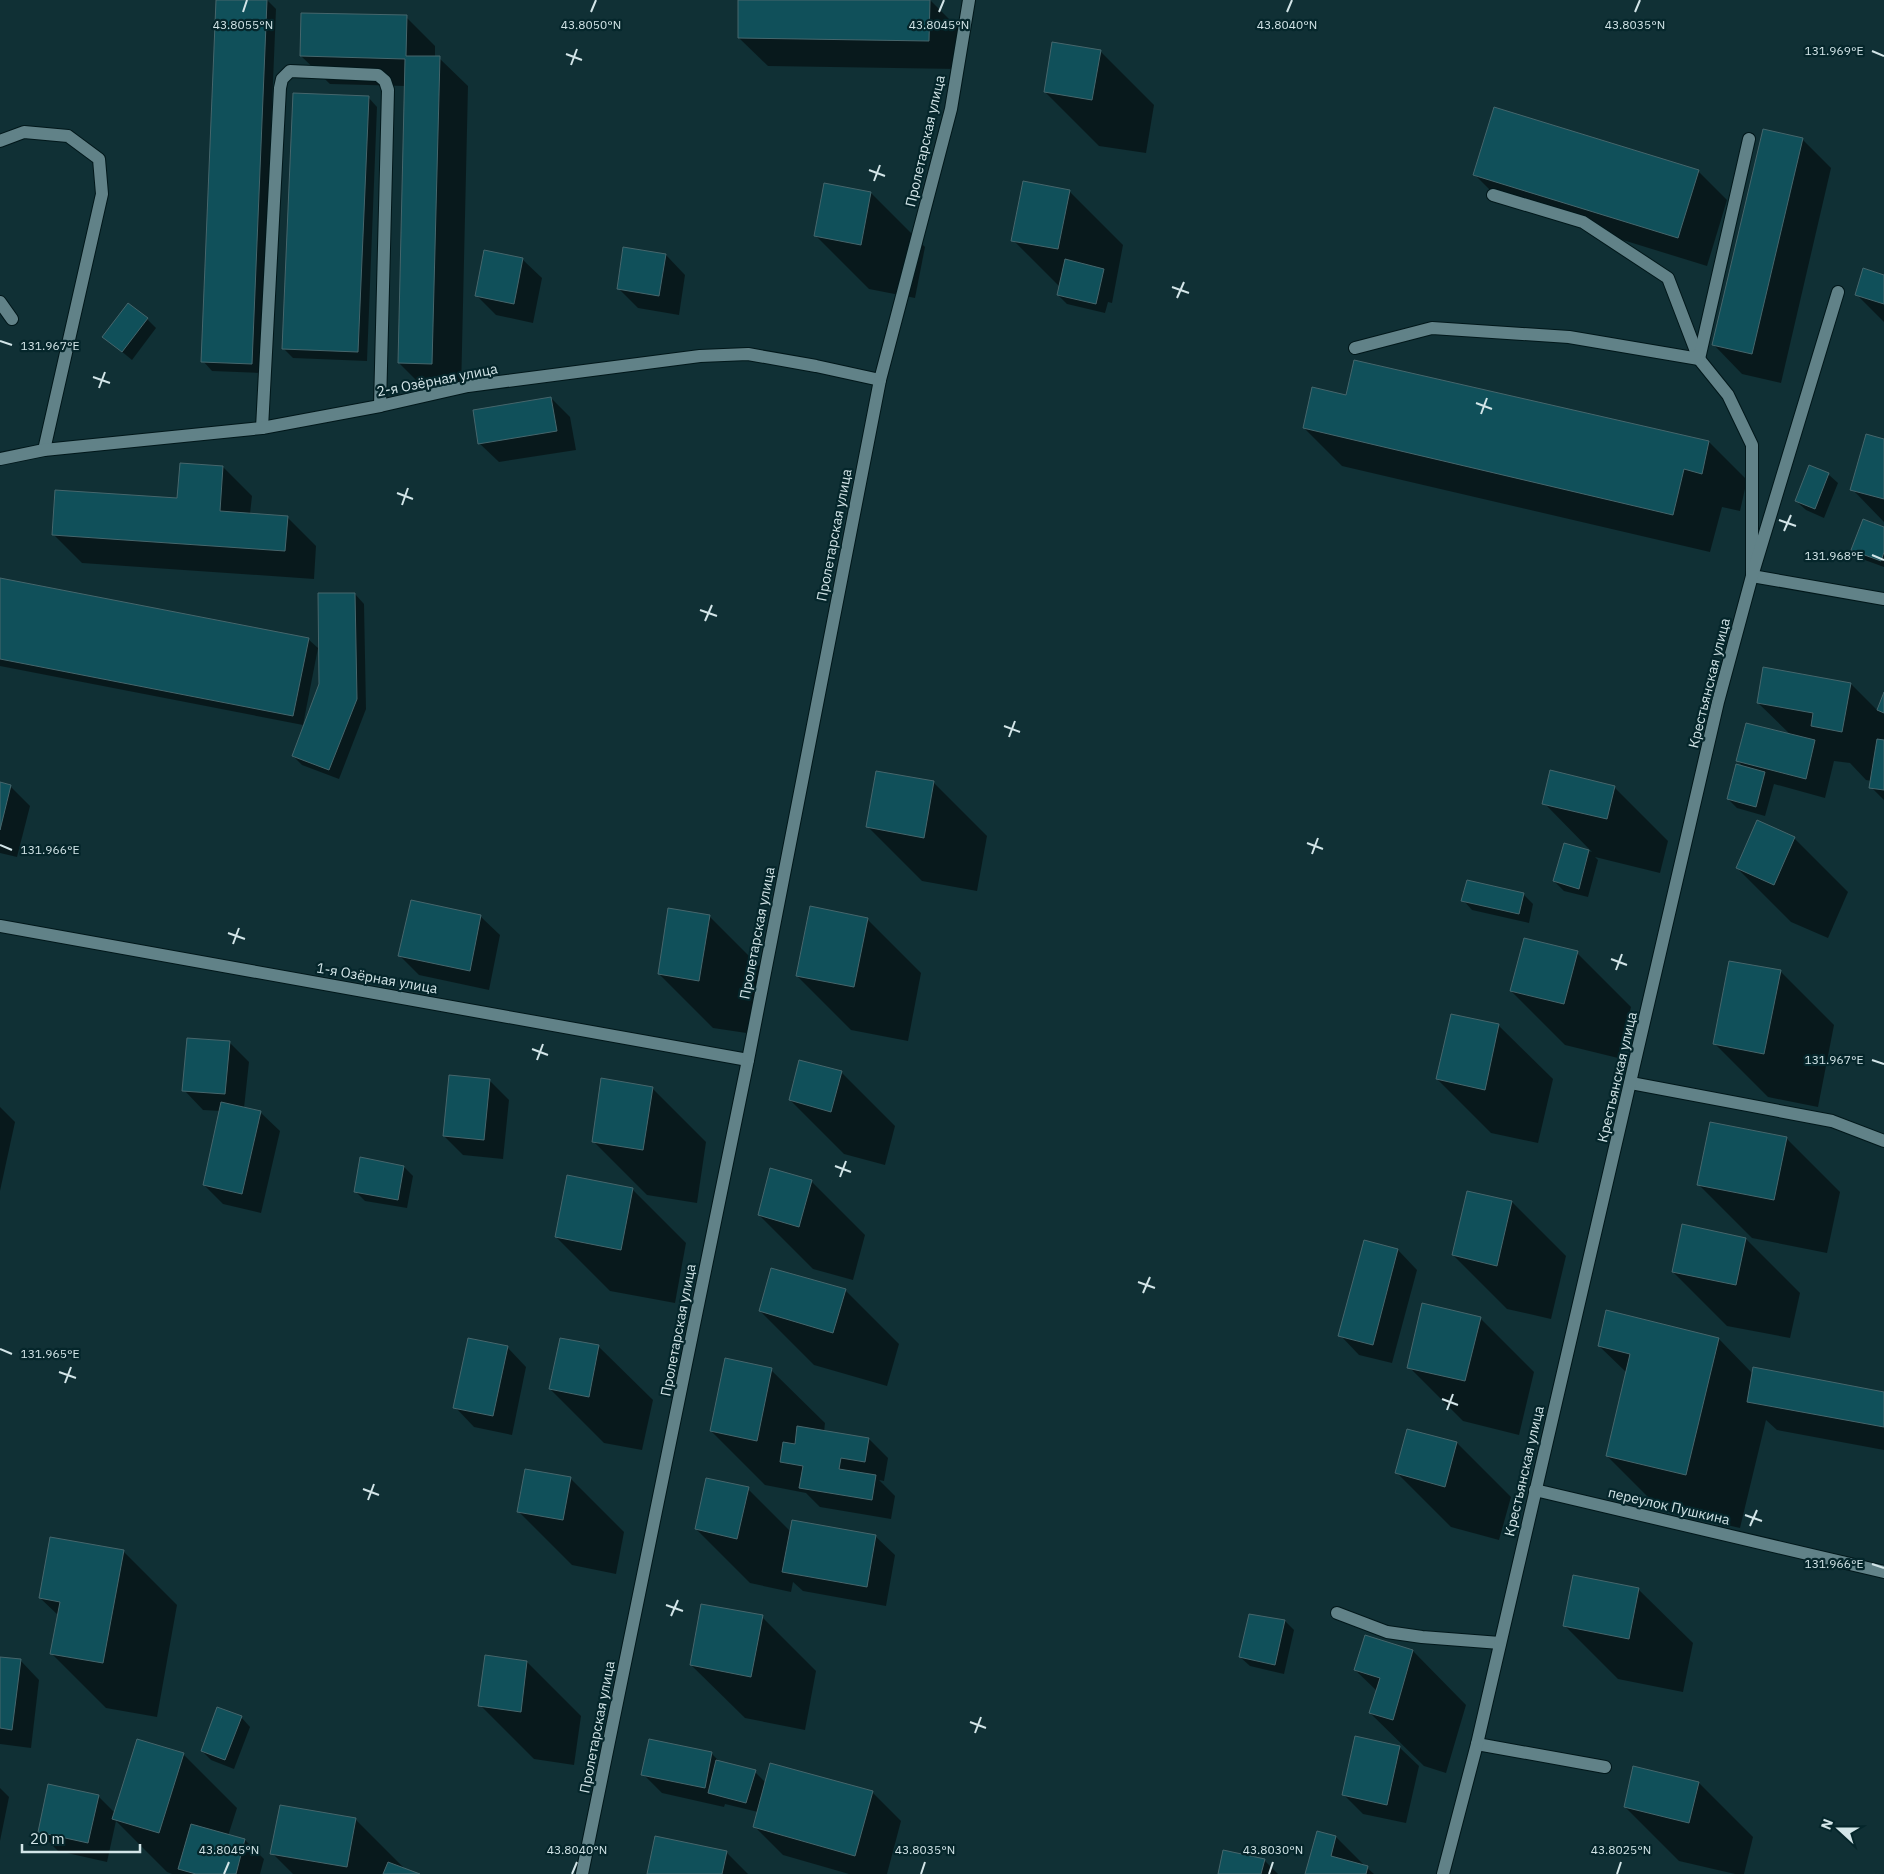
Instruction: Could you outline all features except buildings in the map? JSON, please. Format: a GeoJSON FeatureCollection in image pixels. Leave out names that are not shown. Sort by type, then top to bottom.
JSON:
{"type":"FeatureCollection","features":[{"type":"Feature","properties":{"kind":"street","name":"Пролетарская улица"},"geometry":{"type":"LineString","coordinates":[[582,1874],[748,1060],[880,380],[951,109],[968,0]]}},
{"type":"Feature","properties":{"kind":"street"},"geometry":{"type":"LineString","coordinates":[[262,428],[280,88],[282,79],[290,71],[378,75],[385,81],[388,90],[380,406]]}},
{"type":"Feature","properties":{"kind":"street"},"geometry":{"type":"LineString","coordinates":[[0,141],[24,132],[68,136],[98,159],[102,194],[44,450]]}},
{"type":"Feature","properties":{"kind":"street"},"geometry":{"type":"LineString","coordinates":[[1699,358],[1749,139]]}},
{"type":"Feature","properties":{"kind":"street"},"geometry":{"type":"LineString","coordinates":[[1493,195],[1583,222],[1668,278],[1699,358],[1728,395],[1752,446],[1752,576],[1884,599]]}},
{"type":"Feature","properties":{"kind":"street","name":"Крестьянская улица"},"geometry":{"type":"LineString","coordinates":[[1443,1874],[1477,1744],[1718,702],[1752,576],[1838,292]]}},
{"type":"Feature","properties":{"kind":"street"},"geometry":{"type":"LineString","coordinates":[[0,302],[12,319]]}},
{"type":"Feature","properties":{"kind":"street"},"geometry":{"type":"LineString","coordinates":[[1355,348],[1432,328],[1569,338],[1699,358]]}},
{"type":"Feature","properties":{"kind":"street","name":"2-я Озёрная улица"},"geometry":{"type":"LineString","coordinates":[[0,459],[44,450],[262,428],[380,406],[468,386],[700,356],[748,354],[880,380]]}},
{"type":"Feature","properties":{"kind":"street","name":"1-я Озёрная улица"},"geometry":{"type":"LineString","coordinates":[[0,926],[748,1060]]}},
{"type":"Feature","properties":{"kind":"street"},"geometry":{"type":"LineString","coordinates":[[1631,1083],[1832,1121],[1884,1142]]}},
{"type":"Feature","properties":{"kind":"street","name":"переулок Пушкина"},"geometry":{"type":"LineString","coordinates":[[1535,1490],[1884,1572]]}},
{"type":"Feature","properties":{"kind":"street"},"geometry":{"type":"LineString","coordinates":[[1337,1613],[1387,1632],[1422,1637],[1500,1643]]}},
{"type":"Feature","properties":{"kind":"street"},"geometry":{"type":"LineString","coordinates":[[1477,1744],[1605,1767]]}}]}
